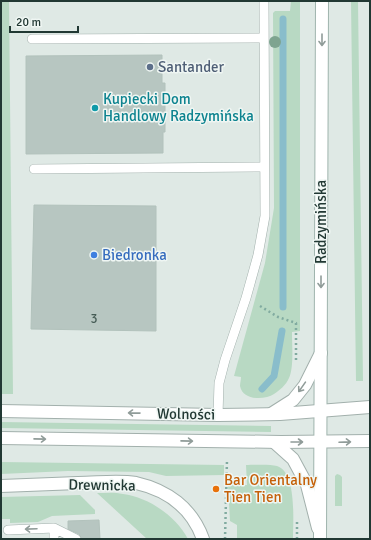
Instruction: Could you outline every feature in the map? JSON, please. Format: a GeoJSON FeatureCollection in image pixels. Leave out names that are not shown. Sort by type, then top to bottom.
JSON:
{"type":"FeatureCollection","features":[{"type":"Feature","properties":{"kind":"street","name":"Radzymińska"},"geometry":{"type":"LineString","coordinates":[[320,537],[322,1]]}},
{"type":"Feature","properties":{"kind":"street"},"geometry":{"type":"LineString","coordinates":[[271,414],[293,400],[305,385],[321,353]]}},
{"type":"Feature","properties":{"kind":"street","name":"Wolności"},"geometry":{"type":"LineString","coordinates":[[1,411],[271,414],[370,406]]}},
{"type":"Feature","properties":{"kind":"street","name":"Wolności"},"geometry":{"type":"LineString","coordinates":[[1,438],[274,442],[370,441]]}},
{"type":"Feature","properties":{"kind":"street"},"geometry":{"type":"LineString","coordinates":[[274,442],[293,460],[306,485],[320,537]]}},
{"type":"Feature","properties":{"kind":"street","name":"Drewnicka"},"geometry":{"type":"LineString","coordinates":[[1,486],[115,482],[135,483],[164,493],[175,500],[189,513],[197,524],[203,539]]}},
{"type":"Feature","properties":{"kind":"lane"},"geometry":{"type":"LineString","coordinates":[[218,414],[219,383],[258,255],[264,216],[264,1]]}},
{"type":"Feature","properties":{"kind":"lane"},"geometry":{"type":"LineString","coordinates":[[32,39],[264,38]]}},
{"type":"Feature","properties":{"kind":"lane"},"geometry":{"type":"LineString","coordinates":[[34,169],[264,168]]}},
{"type":"Feature","properties":{"kind":"lane"},"geometry":{"type":"LineString","coordinates":[[54,528],[54,539]]}},
{"type":"Feature","properties":{"kind":"lane"},"geometry":{"type":"LineString","coordinates":[[8,530],[54,528],[76,539]]}},
{"type":"Feature","properties":{"kind":"path"},"geometry":{"type":"LineString","coordinates":[[246,298],[278,317],[296,323],[296,338],[300,339]]}},
{"type":"Feature","properties":{"kind":"path"},"geometry":{"type":"LineString","coordinates":[[225,539],[227,460]]}},
{"type":"Feature","properties":{"kind":"green space"},"geometry":{"type":"Polygon","coordinates":[[[1,1],[9,1],[13,394],[1,394],[1,1]]]}},
{"type":"Feature","properties":{"kind":"green space"},"geometry":{"type":"Polygon","coordinates":[[[291,1],[300,1],[300,331],[292,332],[292,368],[286,383],[283,387],[270,396],[255,398],[250,397],[242,391],[240,386],[241,377],[234,376],[265,263],[274,208],[273,13],[275,11],[290,11],[291,1]]]}},
{"type":"Feature","properties":{"kind":"green space"},"geometry":{"type":"Polygon","coordinates":[[[351,1],[358,1],[363,381],[356,381],[351,1]]]}},
{"type":"Feature","properties":{"kind":"green space"},"geometry":{"type":"Polygon","coordinates":[[[1,422],[271,426],[271,432],[1,428],[1,422]]]}},
{"type":"Feature","properties":{"kind":"green space"},"geometry":{"type":"Polygon","coordinates":[[[1,462],[224,465],[224,475],[166,476],[149,472],[68,471],[1,474],[1,462]]]}},
{"type":"Feature","properties":{"kind":"green space"},"geometry":{"type":"Polygon","coordinates":[[[246,465],[274,465],[283,470],[291,487],[293,539],[237,539],[237,525],[230,521],[228,485],[247,485],[246,465]]]}},
{"type":"Feature","properties":{"kind":"green space"},"geometry":{"type":"Polygon","coordinates":[[[337,474],[342,477],[342,506],[335,506],[335,476],[337,474]]]}},
{"type":"Feature","properties":{"kind":"green space"},"geometry":{"type":"Polygon","coordinates":[[[97,493],[120,493],[151,503],[169,515],[188,539],[147,539],[97,493]]]}},
{"type":"Feature","properties":{"kind":"green space"},"geometry":{"type":"Polygon","coordinates":[[[80,495],[95,510],[95,514],[52,516],[38,522],[10,523],[10,519],[1,519],[1,497],[80,495]]]}},
{"type":"Feature","properties":{"kind":"building","name":"Kupiecki Dom Handlowy Radzymińska"},"geometry":{"type":"Polygon","coordinates":[[[162,55],[162,83],[165,83],[165,132],[163,132],[163,153],[26,154],[26,56],[162,55]]]}},
{"type":"Feature","properties":{"kind":"building","name":"Biedronka"},"geometry":{"type":"Polygon","coordinates":[[[34,205],[156,206],[156,331],[31,329],[34,205]]]}},
{"type":"Feature","properties":{"kind":"building"},"geometry":{"type":"Polygon","coordinates":[[[99,520],[100,539],[82,539],[79,534],[68,529],[68,521],[99,520]]]}},
{"type":"Feature","properties":{"kind":"waterway"},"geometry":{"type":"LineString","coordinates":[[283,19],[283,307]]}},
{"type":"Feature","properties":{"kind":"waterway"},"geometry":{"type":"LineString","coordinates":[[262,389],[274,376],[282,331]]}},
{"type":"Feature","properties":{"kind":"place","name":"Santander"},"geometry":{"type":"Point","coordinates":[150,67]}},
{"type":"Feature","properties":{"kind":"place","name":"Kupiecki Dom Handlowy Radzymińska"},"geometry":{"type":"Point","coordinates":[95,108]}},
{"type":"Feature","properties":{"kind":"place","name":"Biedronka"},"geometry":{"type":"Point","coordinates":[94,255]}},
{"type":"Feature","properties":{"kind":"place","name":"Bar Orientalny Tien Tien"},"geometry":{"type":"Point","coordinates":[216,489]}}]}
